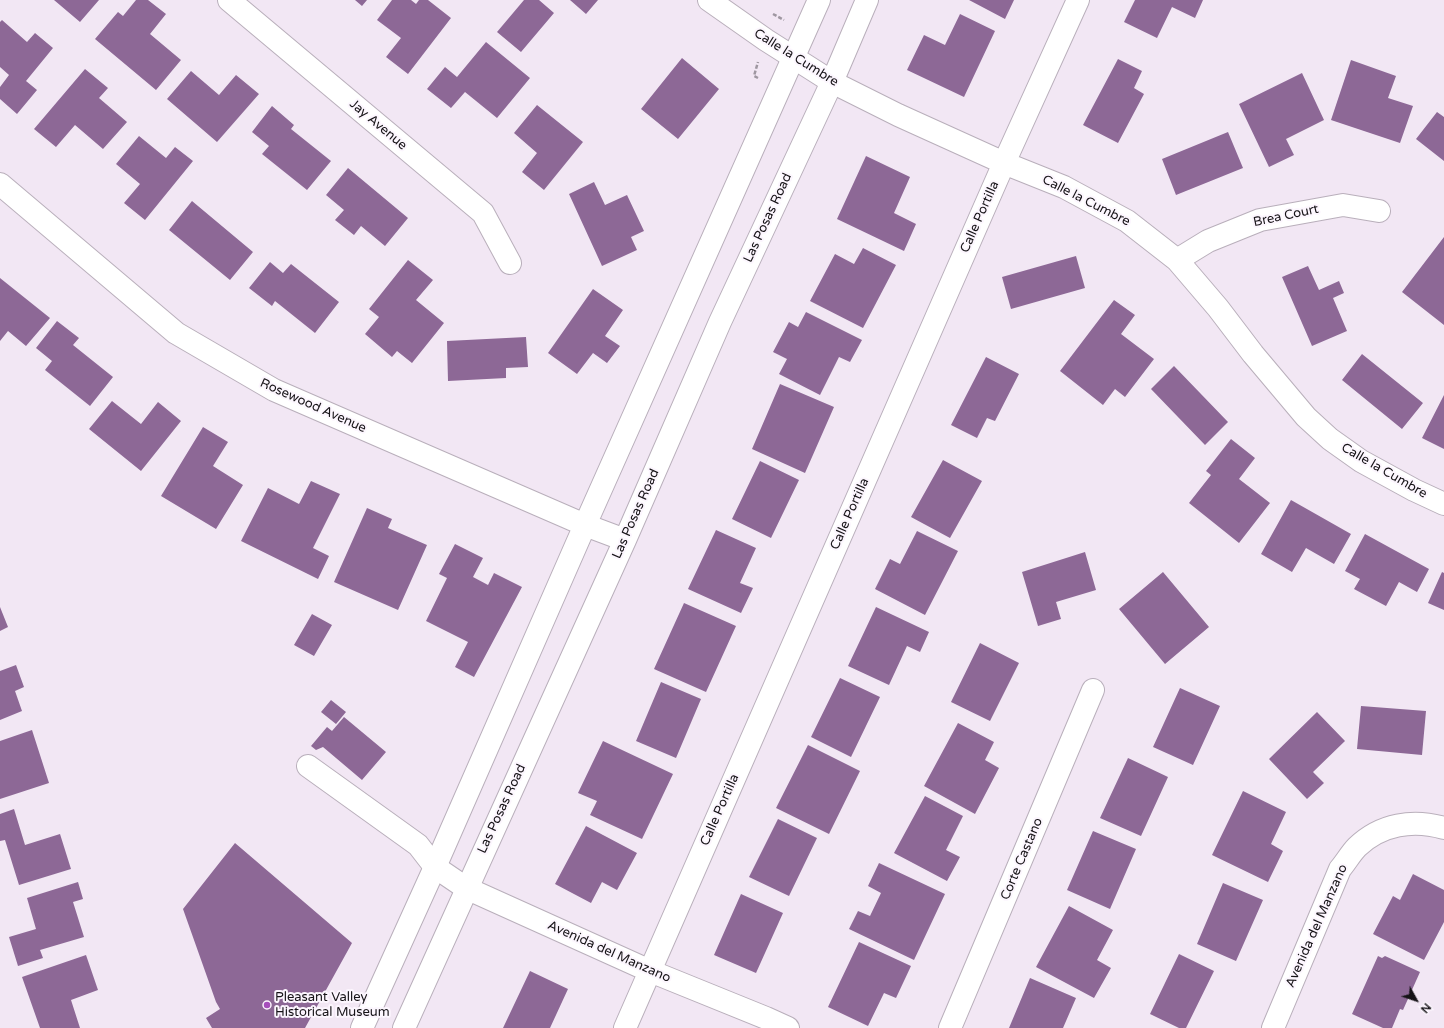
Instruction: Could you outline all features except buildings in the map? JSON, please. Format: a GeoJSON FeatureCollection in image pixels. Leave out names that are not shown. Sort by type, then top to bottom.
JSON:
{"type":"FeatureCollection","features":[{"type":"Feature","properties":{"kind":"street","name":"Jay Avenue"},"geometry":{"type":"LineString","coordinates":[[229,0],[483,213],[510,263]]}},
{"type":"Feature","properties":{"kind":"street","name":"Calle la Cumbre"},"geometry":{"type":"LineString","coordinates":[[709,0],[738,22],[832,82],[898,115],[1004,163],[1064,187],[1126,221],[1177,260],[1218,308],[1253,354],[1306,417],[1330,439],[1361,461],[1414,490],[1444,504]]}},
{"type":"Feature","properties":{"kind":"street"},"geometry":{"type":"LineString","coordinates":[[362,1028],[819,0]]}},
{"type":"Feature","properties":{"kind":"street","name":"Las Posas Road"},"geometry":{"type":"LineString","coordinates":[[404,1028],[466,888],[625,540],[720,322],[832,82],[867,0]]}},
{"type":"Feature","properties":{"kind":"street","name":"Calle Portilla"},"geometry":{"type":"LineString","coordinates":[[625,1028],[1004,163],[1078,0]]}},
{"type":"Feature","properties":{"kind":"street","name":"Rosewood Avenue"},"geometry":{"type":"LineString","coordinates":[[0,184],[176,333],[274,390],[585,525],[625,540]]}},
{"type":"Feature","properties":{"kind":"street","name":"Brea Court"},"geometry":{"type":"LineString","coordinates":[[1177,260],[1208,241],[1260,220],[1343,205],[1380,212]]}},
{"type":"Feature","properties":{"kind":"street","name":"Corte Castano"},"geometry":{"type":"LineString","coordinates":[[950,1028],[1093,690]]}},
{"type":"Feature","properties":{"kind":"street"},"geometry":{"type":"LineString","coordinates":[[308,766],[418,845],[434,867]]}},
{"type":"Feature","properties":{"kind":"street","name":"Avenida del Manzano"},"geometry":{"type":"LineString","coordinates":[[1273,1028],[1340,869],[1357,847],[1376,833],[1404,823],[1432,824],[1444,828]]}},
{"type":"Feature","properties":{"kind":"street","name":"Avenida del Manzano"},"geometry":{"type":"LineString","coordinates":[[434,867],[466,888],[650,971],[788,1028]]}},
{"type":"Feature","properties":{"kind":"place","name":"Pleasant Valley Historical Museum"},"geometry":{"type":"Point","coordinates":[267,1005]}}]}
